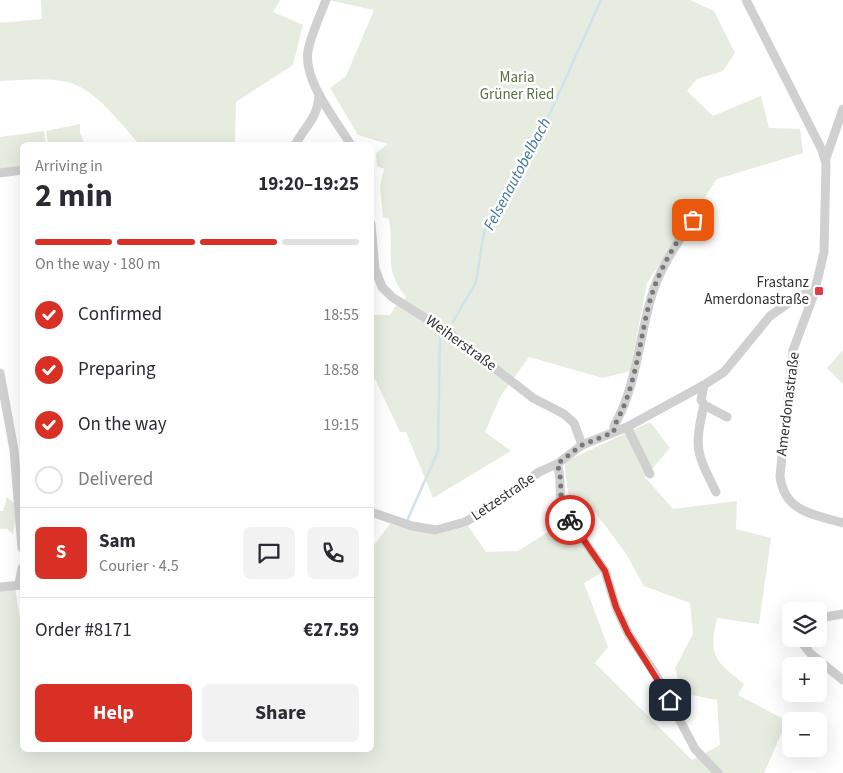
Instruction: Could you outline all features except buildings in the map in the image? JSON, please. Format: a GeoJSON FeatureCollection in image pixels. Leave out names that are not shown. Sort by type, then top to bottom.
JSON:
{"type":"FeatureCollection","features":[{"type":"Feature","properties":{"kind":"street"},"geometry":{"type":"LineString","coordinates":[[326,0],[308,52],[309,74],[349,142]]}},
{"type":"Feature","properties":{"kind":"street","name":"Amerdonastraße"},"geometry":{"type":"LineString","coordinates":[[746,0],[826,158],[825,242],[814,294],[793,350],[780,476],[781,487],[786,498],[802,510],[843,523]]}},
{"type":"Feature","properties":{"kind":"street"},"geometry":{"type":"LineString","coordinates":[[297,142],[319,108],[319,93]]}},
{"type":"Feature","properties":{"kind":"street"},"geometry":{"type":"LineString","coordinates":[[826,158],[843,109]]}},
{"type":"Feature","properties":{"kind":"street"},"geometry":{"type":"LineString","coordinates":[[0,173],[20,170]]}},
{"type":"Feature","properties":{"kind":"street"},"geometry":{"type":"LineString","coordinates":[[614,432],[614,426],[633,374],[651,297],[678,240],[697,214]]}},
{"type":"Feature","properties":{"kind":"street","name":"Weiherstraße"},"geometry":{"type":"LineString","coordinates":[[374,258],[375,269],[382,287],[392,297],[452,335],[533,398],[564,414],[574,423],[582,445]]}},
{"type":"Feature","properties":{"kind":"street","name":"Letzestraße"},"geometry":{"type":"LineString","coordinates":[[374,513],[412,526],[436,530],[465,522],[488,509],[539,472],[557,464],[582,445],[627,427],[724,372],[770,316],[798,297],[808,293],[814,294]]}},
{"type":"Feature","properties":{"kind":"street"},"geometry":{"type":"LineString","coordinates":[[0,373],[14,450],[20,524]]}},
{"type":"Feature","properties":{"kind":"street"},"geometry":{"type":"LineString","coordinates":[[704,385],[701,400],[704,404],[727,417]]}},
{"type":"Feature","properties":{"kind":"street"},"geometry":{"type":"LineString","coordinates":[[704,404],[697,443],[702,464],[716,492]]}},
{"type":"Feature","properties":{"kind":"street"},"geometry":{"type":"LineString","coordinates":[[627,427],[650,474]]}},
{"type":"Feature","properties":{"kind":"street"},"geometry":{"type":"LineString","coordinates":[[557,464],[559,469],[560,503],[564,512],[605,571],[616,607],[628,633],[656,675],[695,749],[718,773]]}},
{"type":"Feature","properties":{"kind":"street"},"geometry":{"type":"LineString","coordinates":[[0,587],[20,584]]}},
{"type":"Feature","properties":{"kind":"street"},"geometry":{"type":"LineString","coordinates":[[827,617],[843,614]]}},
{"type":"Feature","properties":{"kind":"street"},"geometry":{"type":"LineString","coordinates":[[806,647],[843,680]]}},
{"type":"Feature","properties":{"kind":"green space"},"geometry":{"type":"Polygon","coordinates":[[[41,0],[280,0],[273,12],[303,25],[293,65],[236,102],[235,142],[137,142],[98,99],[78,86],[67,82],[51,80],[0,81],[0,23],[42,19],[41,0]]]}},
{"type":"Feature","properties":{"kind":"green space","name":"Maria Grüner Ried"},"geometry":{"type":"Polygon","coordinates":[[[328,0],[690,0],[714,11],[735,53],[723,71],[697,79],[687,91],[713,116],[761,96],[769,128],[800,129],[803,153],[717,179],[647,283],[630,371],[603,378],[529,357],[500,397],[485,432],[511,451],[433,498],[406,432],[400,432],[374,379],[374,315],[390,315],[397,304],[401,304],[406,297],[394,277],[392,268],[389,219],[383,217],[380,186],[384,169],[377,166],[376,153],[388,144],[358,135],[330,88],[346,76],[374,10],[328,0]]]}},
{"type":"Feature","properties":{"kind":"green space"},"geometry":{"type":"Polygon","coordinates":[[[80,124],[80,133],[84,142],[48,142],[46,131],[80,124]]]}},
{"type":"Feature","properties":{"kind":"green space"},"geometry":{"type":"Polygon","coordinates":[[[44,131],[46,142],[20,142],[20,168],[0,170],[0,137],[44,131]]]}},
{"type":"Feature","properties":{"kind":"green space"},"geometry":{"type":"Polygon","coordinates":[[[843,350],[843,384],[827,368],[843,350]]]}},
{"type":"Feature","properties":{"kind":"green space"},"geometry":{"type":"Polygon","coordinates":[[[650,422],[670,448],[645,477],[673,509],[737,501],[736,529],[771,538],[759,624],[717,618],[713,641],[716,657],[720,663],[744,684],[738,695],[782,718],[782,732],[764,773],[0,773],[0,591],[15,589],[20,618],[20,752],[374,752],[374,545],[390,524],[439,534],[468,526],[486,552],[518,551],[567,520],[601,573],[584,583],[608,647],[595,663],[692,760],[720,745],[717,700],[682,693],[675,668],[693,634],[690,603],[644,586],[625,552],[595,512],[571,513],[564,462],[650,422]]]}},
{"type":"Feature","properties":{"kind":"green space"},"geometry":{"type":"Polygon","coordinates":[[[7,497],[15,504],[16,516],[13,534],[7,529],[0,529],[0,511],[3,511],[7,497]]]}},
{"type":"Feature","properties":{"kind":"waterway","name":"Felsenautobelbach"},"geometry":{"type":"LineString","coordinates":[[453,322],[476,282],[484,232],[537,142],[601,0]]}},
{"type":"Feature","properties":{"kind":"waterway","name":"Felsenautobelbach"},"geometry":{"type":"LineString","coordinates":[[407,521],[438,451],[440,336]]}},
{"type":"Feature","properties":{"kind":"way so far"},"geometry":{"type":"LineString","coordinates":[[570,520],[560,503],[559,469],[557,464],[582,445],[614,432],[614,426],[628,393],[651,297],[666,260],[693,220]]}},
{"type":"Feature","properties":{"kind":"place","name":"Frastanz Amerdonastraße"},"geometry":{"type":"Point","coordinates":[819,291]}},
{"type":"Feature","properties":{"kind":"route"},"geometry":{"type":"LineString","coordinates":[[570,520],[605,571],[622,622],[670,700]]}}]}
